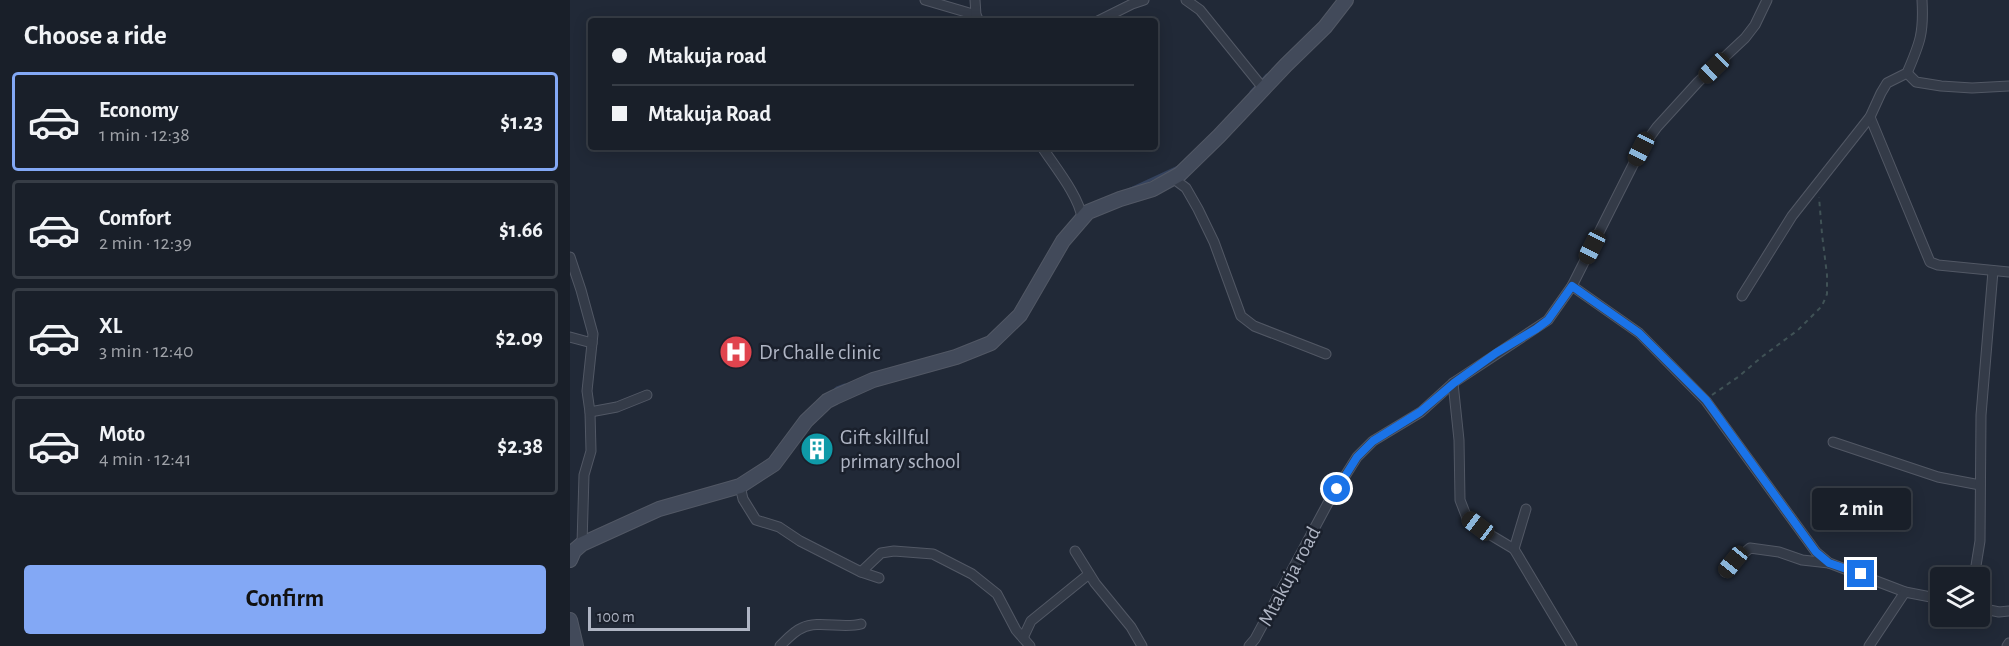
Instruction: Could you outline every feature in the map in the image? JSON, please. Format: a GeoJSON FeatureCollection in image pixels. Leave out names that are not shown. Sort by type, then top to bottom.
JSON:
{"type":"FeatureCollection","features":[{"type":"Feature","properties":{"kind":"street"},"geometry":{"type":"LineString","coordinates":[[925,0],[977,18],[975,0]]}},
{"type":"Feature","properties":{"kind":"street"},"geometry":{"type":"LineString","coordinates":[[1104,18],[1144,0]]}},
{"type":"Feature","properties":{"kind":"street"},"geometry":{"type":"LineString","coordinates":[[1186,0],[1200,10],[1263,88]]}},
{"type":"Feature","properties":{"kind":"street"},"geometry":{"type":"LineString","coordinates":[[570,560],[573,551],[582,543],[659,509],[740,486],[774,464],[806,421],[828,401],[873,380],[956,357],[991,344],[1020,315],[1063,241],[1088,212],[1101,205],[1153,189],[1174,179],[1325,27],[1346,0]]}},
{"type":"Feature","properties":{"kind":"street","name":"Mtakuja road"},"geometry":{"type":"LineString","coordinates":[[1249,646],[1255,639],[1328,503],[1357,457],[1373,441],[1420,412],[1454,383],[1548,320],[1572,286],[1641,149],[1657,127],[1691,90],[1745,38],[1755,25],[1767,0]]}},
{"type":"Feature","properties":{"kind":"street"},"geometry":{"type":"LineString","coordinates":[[1742,296],[1792,216],[1870,117],[1887,83],[1907,73],[1920,42],[1923,23],[1922,0]]}},
{"type":"Feature","properties":{"kind":"street"},"geometry":{"type":"LineString","coordinates":[[1907,73],[1916,82],[1941,86],[1972,88],[2009,86]]}},
{"type":"Feature","properties":{"kind":"street"},"geometry":{"type":"LineString","coordinates":[[1870,117],[1930,262],[1938,265],[2009,272]]}},
{"type":"Feature","properties":{"kind":"street"},"geometry":{"type":"LineString","coordinates":[[1044,150],[1074,197],[1081,210],[1082,218]]}},
{"type":"Feature","properties":{"kind":"street"},"geometry":{"type":"LineString","coordinates":[[1174,179],[1186,188],[1198,209],[1214,242],[1241,315],[1254,326],[1326,354]]}},
{"type":"Feature","properties":{"kind":"street"},"geometry":{"type":"LineString","coordinates":[[570,257],[593,334],[587,391],[591,451],[584,475],[582,543]]}},
{"type":"Feature","properties":{"kind":"street"},"geometry":{"type":"LineString","coordinates":[[1976,567],[1980,541],[1981,415],[1993,271]]}},
{"type":"Feature","properties":{"kind":"street"},"geometry":{"type":"LineString","coordinates":[[1572,286],[1639,333],[1706,400],[1816,552],[1829,563]]}},
{"type":"Feature","properties":{"kind":"street"},"geometry":{"type":"LineString","coordinates":[[570,337],[592,343]]}},
{"type":"Feature","properties":{"kind":"street"},"geometry":{"type":"LineString","coordinates":[[1454,383],[1459,440],[1460,500],[1467,518],[1514,549],[1572,646]]}},
{"type":"Feature","properties":{"kind":"street"},"geometry":{"type":"LineString","coordinates":[[590,412],[617,407],[647,395]]}},
{"type":"Feature","properties":{"kind":"street"},"geometry":{"type":"LineString","coordinates":[[1833,442],[1938,477],[1980,485]]}},
{"type":"Feature","properties":{"kind":"street"},"geometry":{"type":"LineString","coordinates":[[740,486],[743,500],[756,520],[778,527],[800,541],[861,572],[879,578]]}},
{"type":"Feature","properties":{"kind":"street"},"geometry":{"type":"LineString","coordinates":[[1514,549],[1527,509]]}},
{"type":"Feature","properties":{"kind":"street"},"geometry":{"type":"LineString","coordinates":[[1725,572],[1750,548],[1779,552],[1802,560],[1829,563],[1905,592],[1930,597]]}},
{"type":"Feature","properties":{"kind":"street"},"geometry":{"type":"LineString","coordinates":[[861,572],[881,553],[894,551],[933,554],[972,574],[997,594],[1013,626],[1030,646]]}},
{"type":"Feature","properties":{"kind":"street"},"geometry":{"type":"LineString","coordinates":[[1075,551],[1089,574],[1131,627],[1142,646]]}},
{"type":"Feature","properties":{"kind":"street"},"geometry":{"type":"LineString","coordinates":[[1023,638],[1031,621],[1089,574]]}},
{"type":"Feature","properties":{"kind":"street"},"geometry":{"type":"LineString","coordinates":[[1869,646],[1905,592]]}},
{"type":"Feature","properties":{"kind":"street"},"geometry":{"type":"LineString","coordinates":[[1990,610],[2009,611]]}},
{"type":"Feature","properties":{"kind":"street"},"geometry":{"type":"LineString","coordinates":[[570,620],[576,646]]}},
{"type":"Feature","properties":{"kind":"street"},"geometry":{"type":"LineString","coordinates":[[780,646],[803,627],[850,627],[861,624]]}},
{"type":"Feature","properties":{"kind":"path"},"geometry":{"type":"LineString","coordinates":[[1706,400],[1798,330],[1822,306],[1827,294],[1827,275],[1818,182]]}},
{"type":"Feature","properties":{"kind":"shaded area","name":"Dr Challe clinic"},"geometry":{"type":"Polygon","coordinates":[[[736,339],[748,348],[736,365],[723,356],[736,339]]]}},
{"type":"Feature","properties":{"kind":"waterway"},"geometry":{"type":"LineString","coordinates":[[1251,92],[1267,75]]}},
{"type":"Feature","properties":{"kind":"waterway"},"geometry":{"type":"LineString","coordinates":[[1126,191],[1180,166]]}},
{"type":"Feature","properties":{"kind":"waterway"},"geometry":{"type":"LineString","coordinates":[[832,392],[845,385]]}},
{"type":"Feature","properties":{"kind":"place","name":"Dr Challe clinic"},"geometry":{"type":"Point","coordinates":[736,352]}},
{"type":"Feature","properties":{"kind":"place","name":"Gift skillful primary school"},"geometry":{"type":"Point","coordinates":[817,449]}},
{"type":"Feature","properties":{"kind":"route"},"geometry":{"type":"LineString","coordinates":[[1337,489],[1357,457],[1373,441],[1420,412],[1454,383],[1548,320],[1572,286],[1639,333],[1706,400],[1816,552],[1829,563],[1861,574]]}}]}
